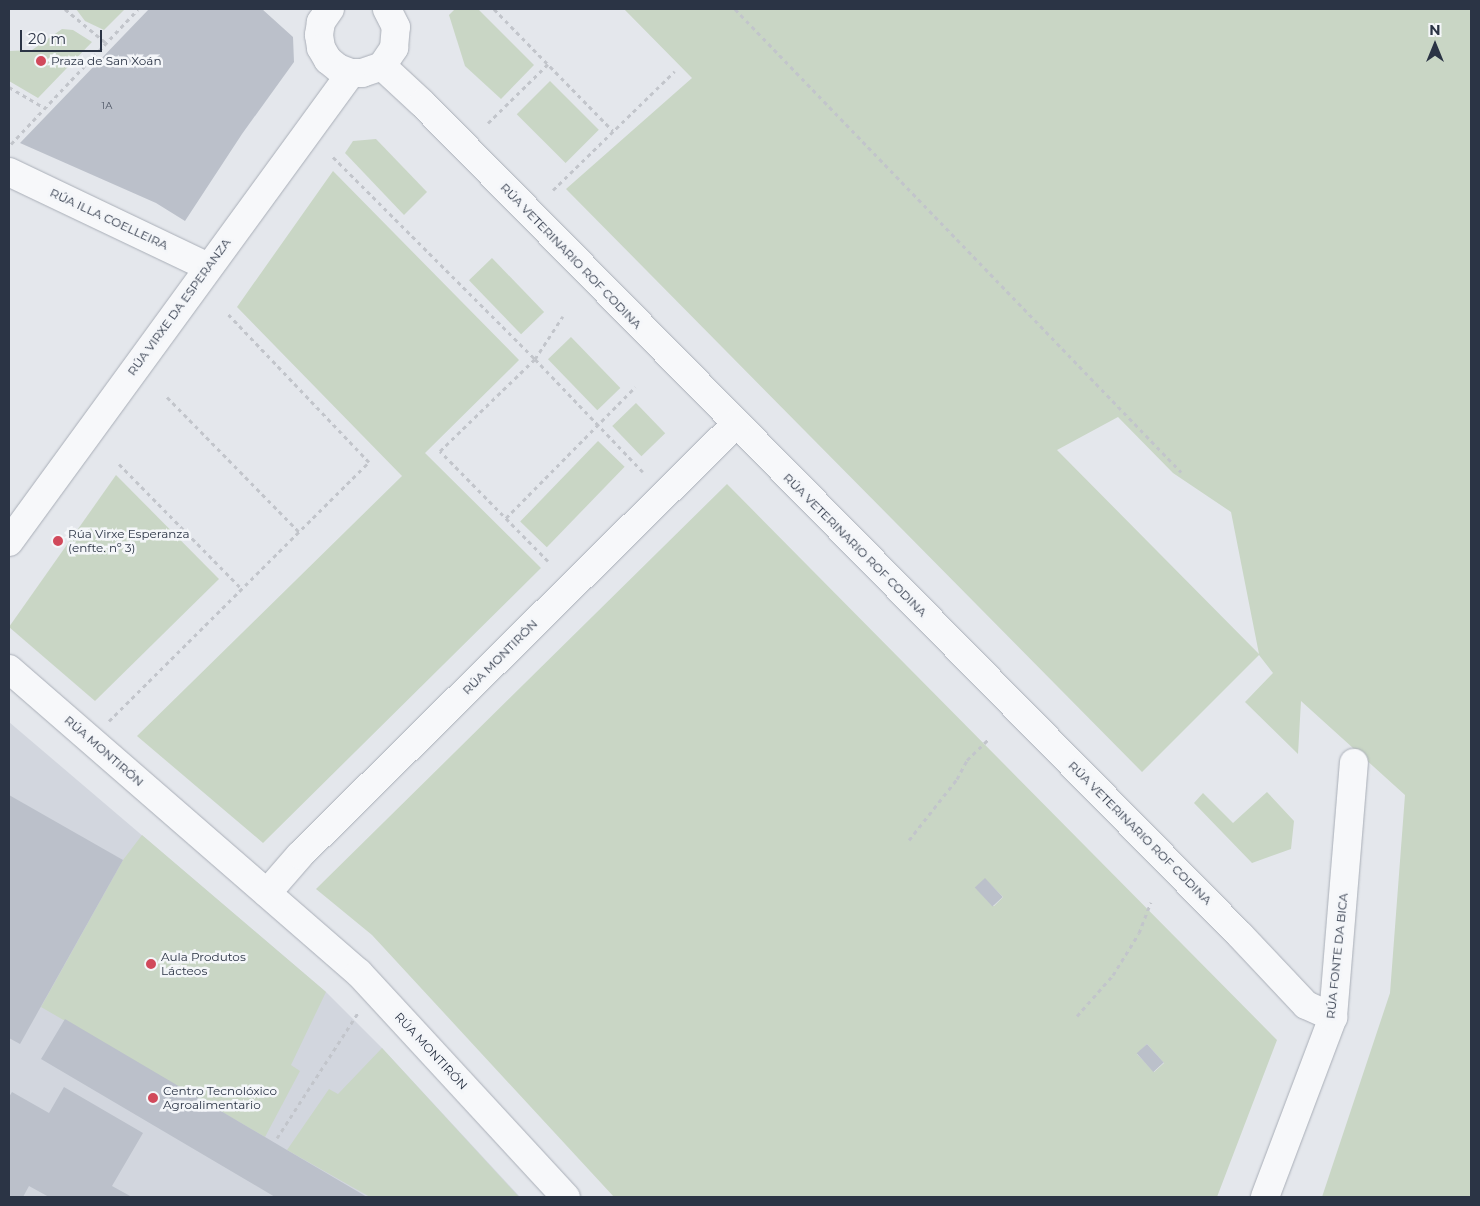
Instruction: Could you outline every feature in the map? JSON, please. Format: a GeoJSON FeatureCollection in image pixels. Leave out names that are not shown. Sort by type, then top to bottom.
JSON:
{"type":"FeatureCollection","features":[{"type":"Feature","properties":{"kind":"street"},"geometry":{"type":"LineString","coordinates":[[328,9],[321,22],[319,35],[321,48],[328,60],[338,68],[350,73],[372,71],[382,66],[389,58],[397,38],[396,27],[386,9]]}},
{"type":"Feature","properties":{"kind":"street","name":"RÚA VETERINARIO ROF CODINA"},"geometry":{"type":"LineString","coordinates":[[382,66],[422,103],[1240,935],[1306,1005],[1333,1017]]}},
{"type":"Feature","properties":{"kind":"street","name":"RÚA VIRXE DA ESPERANZA"},"geometry":{"type":"LineString","coordinates":[[9,542],[350,73]]}},
{"type":"Feature","properties":{"kind":"street","name":"RÚA ILLA COELLEIRA"},"geometry":{"type":"LineString","coordinates":[[9,172],[208,267]]}},
{"type":"Feature","properties":{"kind":"street","name":"RÚA MONTIRÓN"},"geometry":{"type":"LineString","coordinates":[[267,892],[307,848],[736,424]]}},
{"type":"Feature","properties":{"kind":"street","name":"RÚA MONTIRÓN"},"geometry":{"type":"LineString","coordinates":[[9,668],[359,973],[566,1197]]}},
{"type":"Feature","properties":{"kind":"street","name":"RÚA FONTE DA BICA"},"geometry":{"type":"LineString","coordinates":[[1265,1197],[1333,1017],[1354,763]]}},
{"type":"Feature","properties":{"kind":"path"},"geometry":{"type":"LineString","coordinates":[[65,9],[105,42]]}},
{"type":"Feature","properties":{"kind":"path"},"geometry":{"type":"LineString","coordinates":[[11,144],[138,9]]}},
{"type":"Feature","properties":{"kind":"path"},"geometry":{"type":"LineString","coordinates":[[494,9],[614,131]]}},
{"type":"Feature","properties":{"kind":"path"},"geometry":{"type":"LineString","coordinates":[[735,9],[1181,472]]}},
{"type":"Feature","properties":{"kind":"path"},"geometry":{"type":"LineString","coordinates":[[488,123],[548,64]]}},
{"type":"Feature","properties":{"kind":"path"},"geometry":{"type":"LineString","coordinates":[[553,190],[675,72]]}},
{"type":"Feature","properties":{"kind":"path"},"geometry":{"type":"LineString","coordinates":[[9,87],[45,108]]}},
{"type":"Feature","properties":{"kind":"path"},"geometry":{"type":"LineString","coordinates":[[333,157],[535,360],[643,472]]}},
{"type":"Feature","properties":{"kind":"path"},"geometry":{"type":"LineString","coordinates":[[108,721],[369,462],[226,312]]}},
{"type":"Feature","properties":{"kind":"path"},"geometry":{"type":"LineString","coordinates":[[548,561],[440,451],[535,360],[563,316]]}},
{"type":"Feature","properties":{"kind":"path"},"geometry":{"type":"LineString","coordinates":[[506,518],[635,387]]}},
{"type":"Feature","properties":{"kind":"path"},"geometry":{"type":"LineString","coordinates":[[167,397],[299,532]]}},
{"type":"Feature","properties":{"kind":"path"},"geometry":{"type":"LineString","coordinates":[[119,464],[242,589]]}},
{"type":"Feature","properties":{"kind":"path"},"geometry":{"type":"LineString","coordinates":[[909,840],[956,779],[967,760],[989,739]]}},
{"type":"Feature","properties":{"kind":"path"},"geometry":{"type":"LineString","coordinates":[[1077,1016],[1113,975],[1139,933],[1151,902]]}},
{"type":"Feature","properties":{"kind":"path"},"geometry":{"type":"LineString","coordinates":[[278,1138],[358,1012]]}},
{"type":"Feature","properties":{"kind":"shaded area","name":"Aula Produtos Lácteos"},"geometry":{"type":"Polygon","coordinates":[[[9,722],[326,992],[382,1048],[520,1197],[9,1197],[9,722]]]}},
{"type":"Feature","properties":{"kind":"green space"},"geometry":{"type":"Polygon","coordinates":[[[76,9],[125,9],[104,30],[85,21],[76,9]]]}},
{"type":"Feature","properties":{"kind":"green space"},"geometry":{"type":"Polygon","coordinates":[[[455,9],[478,9],[534,65],[501,99],[465,66],[449,15],[455,9]]]}},
{"type":"Feature","properties":{"kind":"green space"},"geometry":{"type":"Polygon","coordinates":[[[624,9],[1471,9],[1471,1197],[1322,1197],[1390,993],[1405,795],[1301,701],[1298,754],[1245,702],[1273,673],[1259,655],[1142,772],[566,189],[692,78],[624,9]],[[1118,417],[1057,450],[1259,654],[1231,512],[1173,473],[1118,417]]]}},
{"type":"Feature","properties":{"kind":"green space"},"geometry":{"type":"Polygon","coordinates":[[[62,29],[73,30],[92,42],[38,98],[9,81],[9,51],[32,50],[62,29]]]}},
{"type":"Feature","properties":{"kind":"green space"},"geometry":{"type":"Polygon","coordinates":[[[550,81],[599,130],[566,163],[517,114],[550,81]]]}},
{"type":"Feature","properties":{"kind":"green space"},"geometry":{"type":"Polygon","coordinates":[[[376,139],[427,192],[404,215],[345,153],[353,141],[376,139]]]}},
{"type":"Feature","properties":{"kind":"green space"},"geometry":{"type":"Polygon","coordinates":[[[333,171],[519,360],[425,453],[541,568],[263,843],[137,736],[402,476],[237,307],[333,171]]]}},
{"type":"Feature","properties":{"kind":"green space"},"geometry":{"type":"Polygon","coordinates":[[[492,258],[544,312],[521,334],[469,280],[492,258]]]}},
{"type":"Feature","properties":{"kind":"green space"},"geometry":{"type":"Polygon","coordinates":[[[571,337],[620,388],[597,410],[548,359],[571,337]]]}},
{"type":"Feature","properties":{"kind":"green space"},"geometry":{"type":"Polygon","coordinates":[[[636,403],[665,433],[641,456],[612,426],[636,403]]]}},
{"type":"Feature","properties":{"kind":"green space"},"geometry":{"type":"Polygon","coordinates":[[[598,441],[625,467],[547,547],[520,522],[598,441]]]}},
{"type":"Feature","properties":{"kind":"green space"},"geometry":{"type":"Polygon","coordinates":[[[116,475],[219,579],[95,701],[9,627],[116,475]]]}},
{"type":"Feature","properties":{"kind":"green space"},"geometry":{"type":"Polygon","coordinates":[[[727,484],[1277,1040],[1217,1197],[614,1197],[372,935],[316,889],[727,484]],[[985,879],[993,906],[994,906],[1003,897],[985,879]],[[1147,1044],[1137,1054],[1154,1072],[1164,1063],[1147,1044]]]}},
{"type":"Feature","properties":{"kind":"green space"},"geometry":{"type":"Polygon","coordinates":[[[1267,792],[1294,821],[1291,849],[1252,863],[1194,803],[1203,793],[1233,823],[1267,792]]]}},
{"type":"Feature","properties":{"kind":"green space"},"geometry":{"type":"Polygon","coordinates":[[[142,835],[326,992],[291,1065],[300,1071],[265,1137],[41,1007],[123,860],[142,835]]]}},
{"type":"Feature","properties":{"kind":"green space"},"geometry":{"type":"Polygon","coordinates":[[[382,1048],[519,1197],[370,1197],[287,1150],[329,1089],[338,1094],[382,1048]]]}},
{"type":"Feature","properties":{"kind":"building"},"geometry":{"type":"Polygon","coordinates":[[[149,9],[262,9],[293,37],[294,62],[242,134],[185,221],[156,203],[20,143],[149,9]]]}},
{"type":"Feature","properties":{"kind":"building"},"geometry":{"type":"Polygon","coordinates":[[[9,795],[123,860],[20,1044],[9,1038],[9,795]]]}},
{"type":"Feature","properties":{"kind":"building"},"geometry":{"type":"Polygon","coordinates":[[[985,878],[1003,897],[992,907],[975,888],[985,878]]]}},
{"type":"Feature","properties":{"kind":"building","name":"Centro Tecnolóxico Agroalimentario"},"geometry":{"type":"Polygon","coordinates":[[[65,1019],[367,1197],[275,1197],[41,1059],[65,1019]]]}},
{"type":"Feature","properties":{"kind":"building"},"geometry":{"type":"Polygon","coordinates":[[[1147,1044],[1164,1063],[1153,1072],[1137,1053],[1147,1044]]]}},
{"type":"Feature","properties":{"kind":"building"},"geometry":{"type":"Polygon","coordinates":[[[64,1087],[143,1133],[112,1186],[132,1197],[49,1197],[29,1186],[23,1197],[9,1197],[9,1097],[12,1092],[49,1113],[64,1087]]]}},
{"type":"Feature","properties":{"kind":"place","name":"Praza de San Xoán"},"geometry":{"type":"Point","coordinates":[41,61]}},
{"type":"Feature","properties":{"kind":"place","name":"Rúa Virxe Esperanza (enfte. nº 3)"},"geometry":{"type":"Point","coordinates":[58,541]}},
{"type":"Feature","properties":{"kind":"place","name":"Aula Produtos Lácteos"},"geometry":{"type":"Point","coordinates":[151,964]}},
{"type":"Feature","properties":{"kind":"place","name":"Centro Tecnolóxico Agroalimentario"},"geometry":{"type":"Point","coordinates":[153,1098]}}]}
